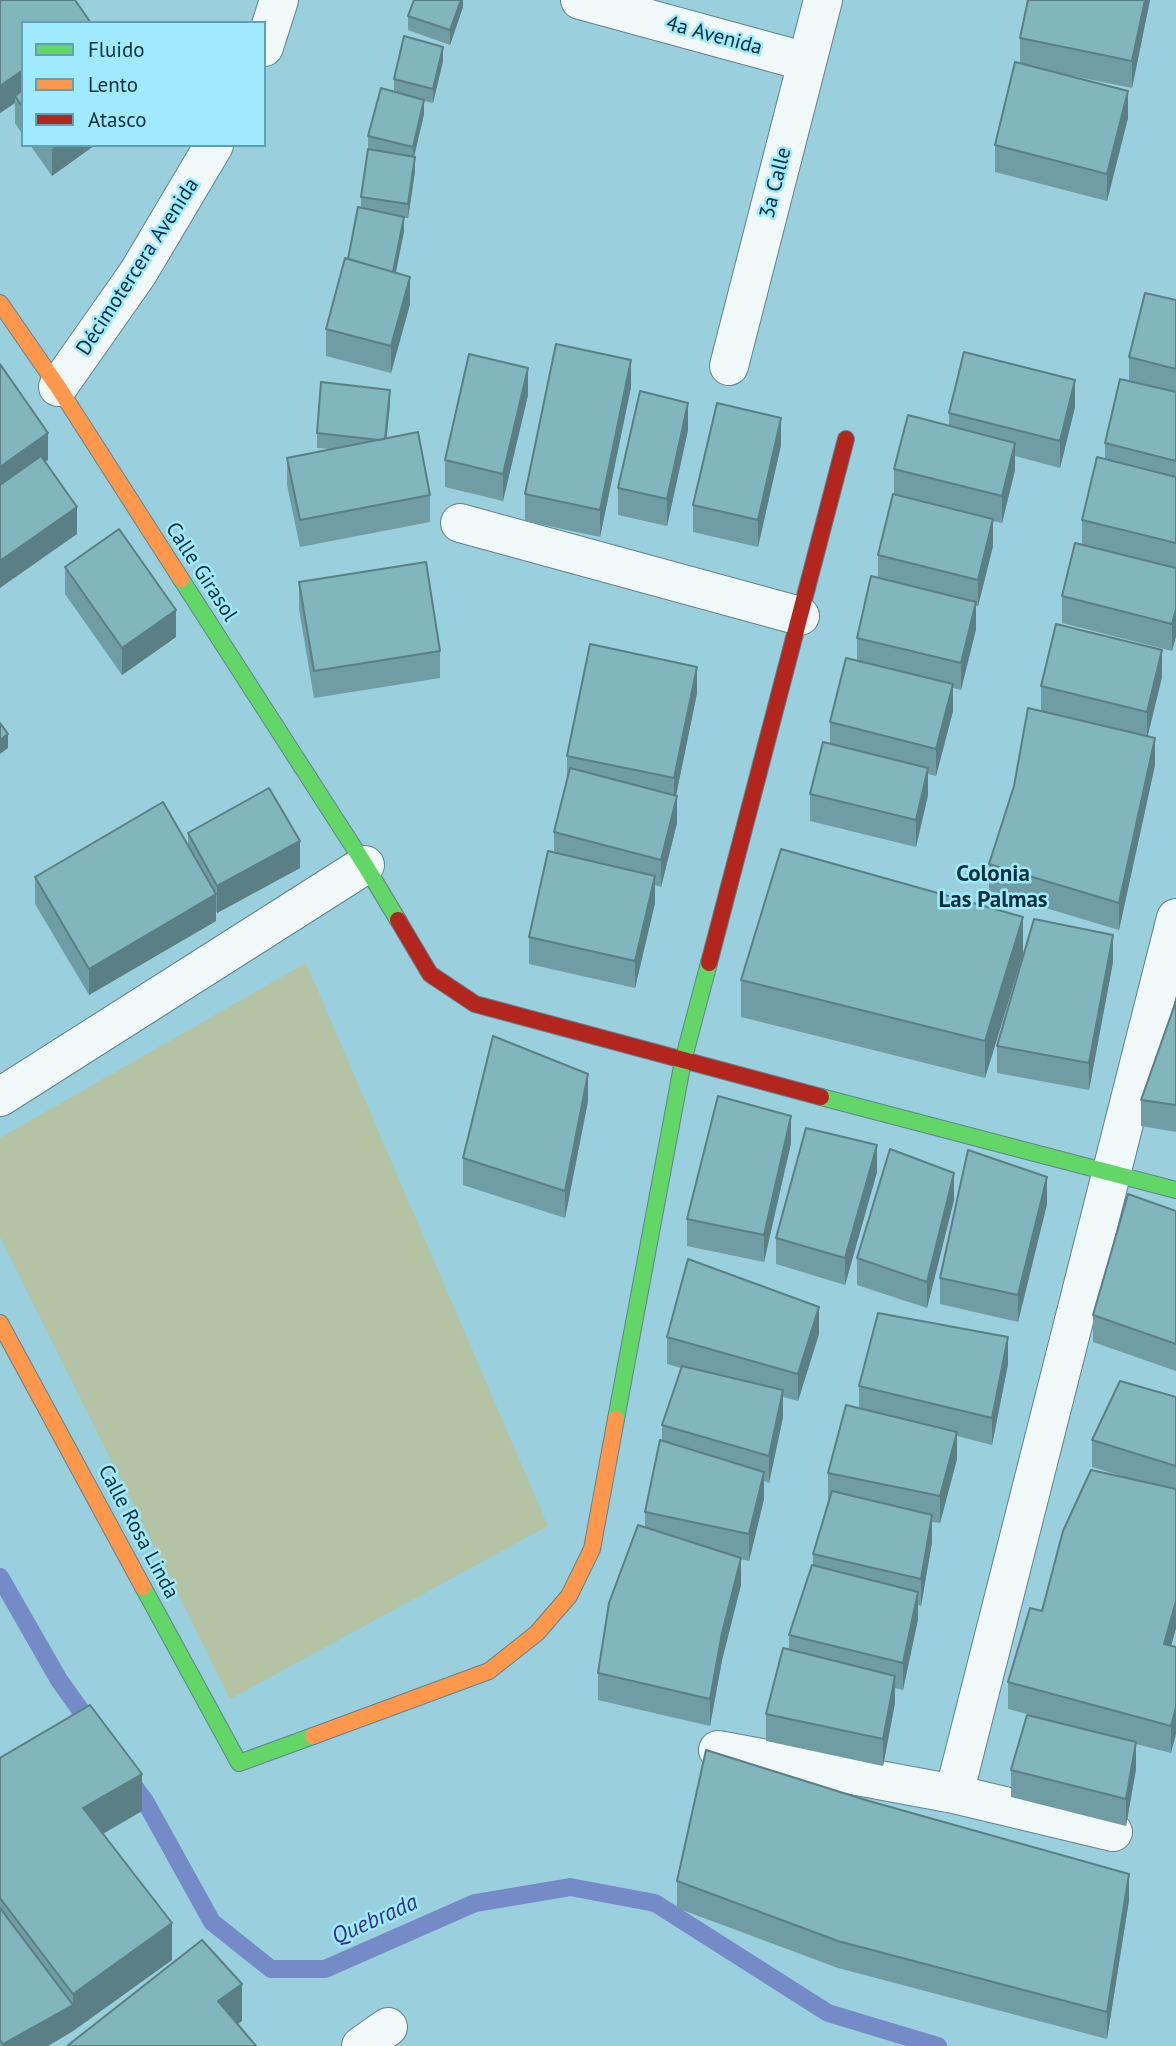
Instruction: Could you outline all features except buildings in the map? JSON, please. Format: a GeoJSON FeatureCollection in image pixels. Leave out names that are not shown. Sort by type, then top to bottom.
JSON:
{"type":"FeatureCollection","features":[{"type":"Feature","properties":{"kind":"street"},"geometry":{"type":"LineString","coordinates":[[266,41],[279,0]]}},
{"type":"Feature","properties":{"kind":"street","name":"4a Avenida"},"geometry":{"type":"LineString","coordinates":[[580,0],[807,62]]}},
{"type":"Feature","properties":{"kind":"street","name":"3a Calle"},"geometry":{"type":"LineString","coordinates":[[729,366],[823,0]]}},
{"type":"Feature","properties":{"kind":"street","name":"Décimotercera Avenida"},"geometry":{"type":"LineString","coordinates":[[58,387],[138,273],[213,147]]}},
{"type":"Feature","properties":{"kind":"street","name":"Calle Girasol"},"geometry":{"type":"LineString","coordinates":[[0,303],[58,387],[365,864],[430,974],[475,1004],[1176,1190]]}},
{"type":"Feature","properties":{"kind":"street"},"geometry":{"type":"LineString","coordinates":[[683,1061],[846,439]]}},
{"type":"Feature","properties":{"kind":"street"},"geometry":{"type":"LineString","coordinates":[[460,523],[800,616]]}},
{"type":"Feature","properties":{"kind":"street"},"geometry":{"type":"LineString","coordinates":[[0,1097],[365,864]]}},
{"type":"Feature","properties":{"kind":"street"},"geometry":{"type":"LineString","coordinates":[[954,1794],[1176,918]]}},
{"type":"Feature","properties":{"kind":"street","name":"Calle Rosa Linda"},"geometry":{"type":"LineString","coordinates":[[0,1323],[239,1763],[489,1671],[537,1633],[569,1596],[592,1549],[683,1061]]}},
{"type":"Feature","properties":{"kind":"street"},"geometry":{"type":"LineString","coordinates":[[718,1750],[954,1794],[1113,1832]]}},
{"type":"Feature","properties":{"kind":"green space"},"geometry":{"type":"Polygon","coordinates":[[[306,963],[548,1526],[230,1699],[0,1237],[0,1138],[306,963]]]}},
{"type":"Feature","properties":{"kind":"waterway","name":"Quebrada"},"geometry":{"type":"LineString","coordinates":[[0,1577],[59,1680],[94,1729]]}},
{"type":"Feature","properties":{"kind":"waterway","name":"Quebrada"},"geometry":{"type":"LineString","coordinates":[[128,1778],[145,1801],[212,1922],[271,1969],[325,1969],[475,1903],[570,1887],[655,1903],[828,2013],[938,2046]]}},
{"type":"Feature","properties":{"kind":"traffic: fast"},"geometry":{"type":"LineString","coordinates":[[181,579],[398,920]]}},
{"type":"Feature","properties":{"kind":"traffic: fast"},"geometry":{"type":"LineString","coordinates":[[616,1419],[683,1061],[709,963]]}},
{"type":"Feature","properties":{"kind":"traffic: fast"},"geometry":{"type":"LineString","coordinates":[[821,1097],[1176,1190]]}},
{"type":"Feature","properties":{"kind":"traffic: fast"},"geometry":{"type":"LineString","coordinates":[[143,1587],[239,1763],[313,1736]]}},
{"type":"Feature","properties":{"kind":"traffic: slow"},"geometry":{"type":"LineString","coordinates":[[0,303],[58,387],[181,579]]}},
{"type":"Feature","properties":{"kind":"traffic: slow"},"geometry":{"type":"LineString","coordinates":[[0,1323],[143,1587]]}},
{"type":"Feature","properties":{"kind":"traffic: slow"},"geometry":{"type":"LineString","coordinates":[[313,1736],[489,1671],[537,1633],[569,1596],[592,1549],[616,1419]]}},
{"type":"Feature","properties":{"kind":"traffic: jam"},"geometry":{"type":"LineString","coordinates":[[709,963],[846,439]]}},
{"type":"Feature","properties":{"kind":"traffic: jam"},"geometry":{"type":"LineString","coordinates":[[398,920],[430,974],[475,1004],[821,1097]]}},
{"type":"Feature","properties":{"kind":"district","name":"Colonia Las Palmas"},"geometry":{"type":"Point","coordinates":[993,887]}}]}
